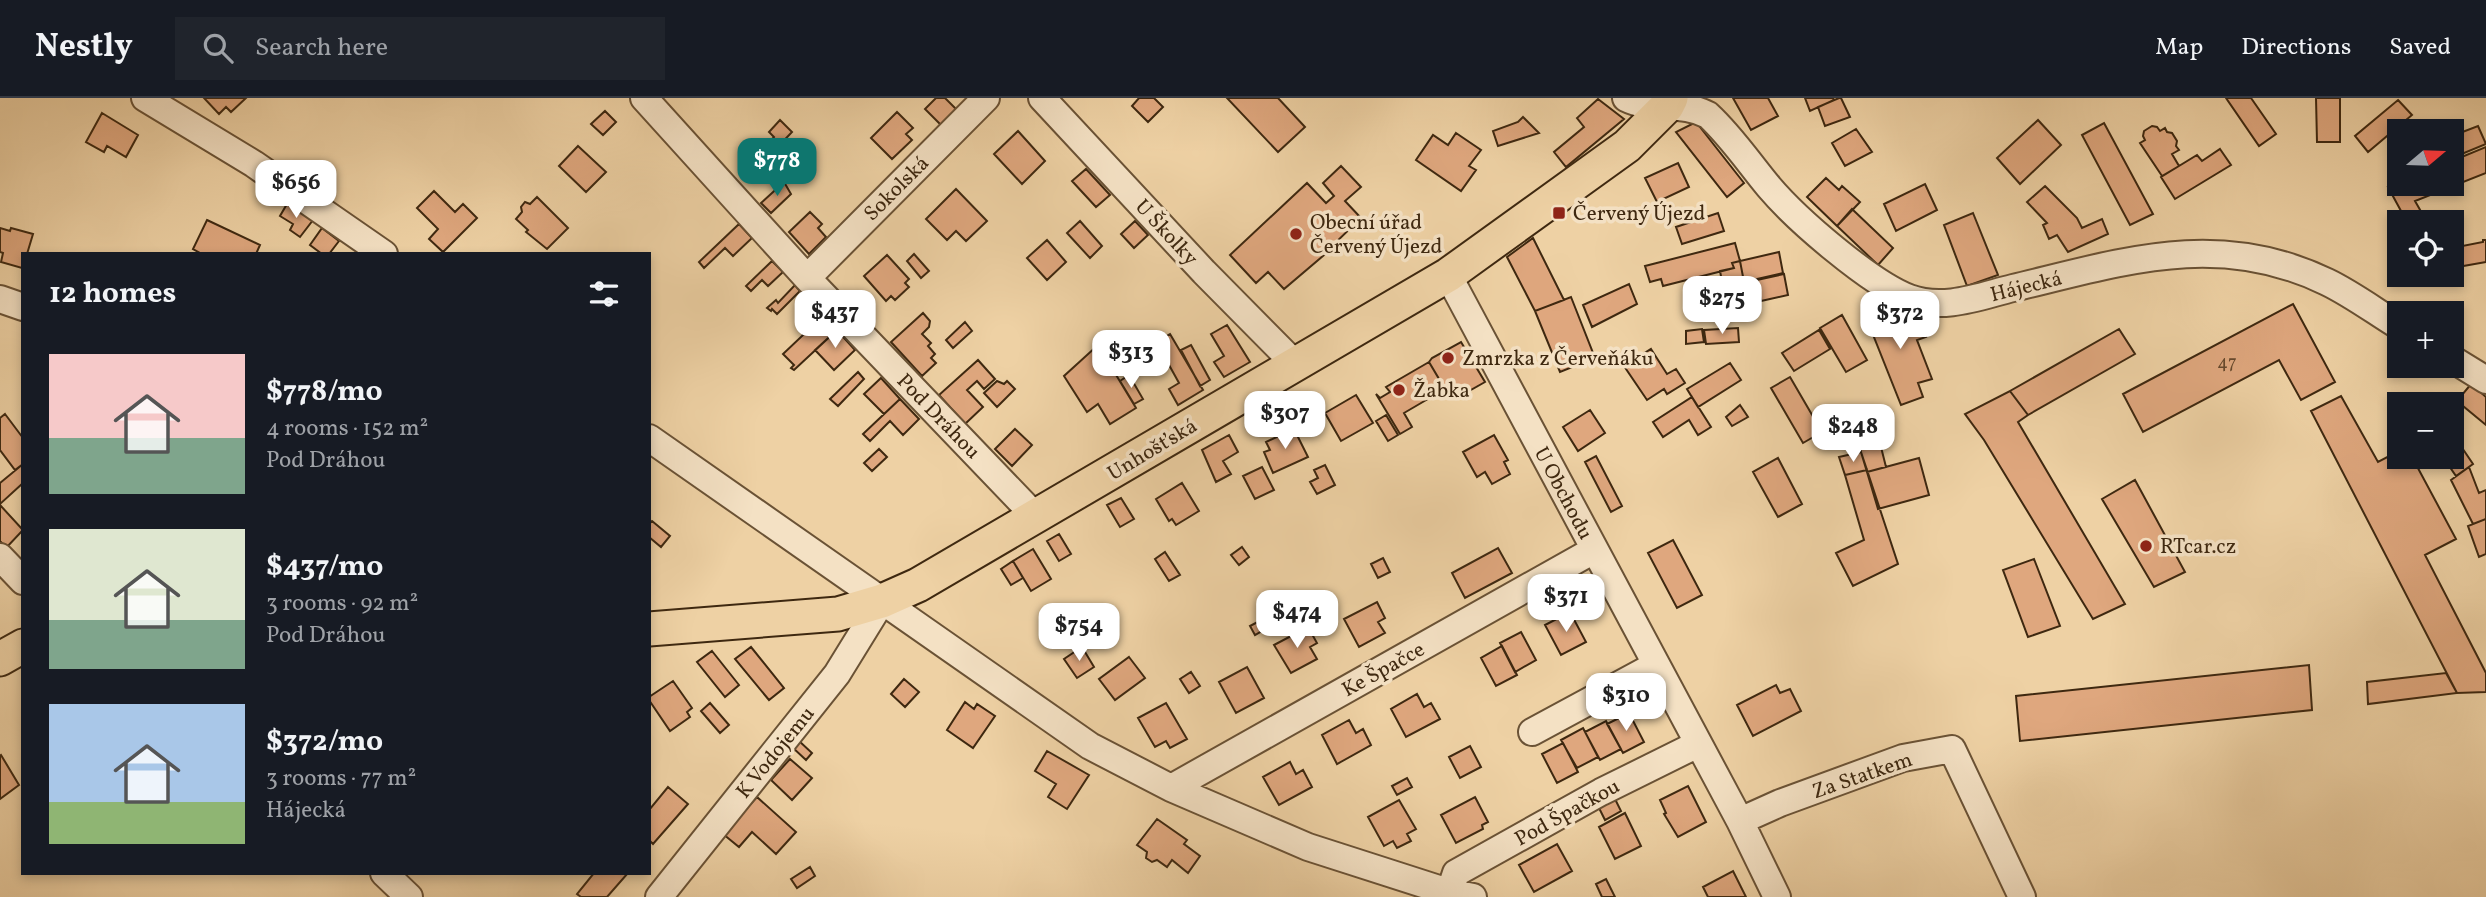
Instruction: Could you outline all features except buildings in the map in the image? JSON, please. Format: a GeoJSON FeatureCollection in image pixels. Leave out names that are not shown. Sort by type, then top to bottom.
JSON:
{"type":"FeatureCollection","features":[{"type":"Feature","properties":{"kind":"main road","name":"Unhošťská"},"geometry":{"type":"LineString","coordinates":[[651,629],[820,617],[882,601],[918,584],[1448,275],[1627,146],[1669,102]]}},
{"type":"Feature","properties":{"kind":"main road"},"geometry":{"type":"LineString","coordinates":[[0,659],[21,647]]}},
{"type":"Feature","properties":{"kind":"street"},"geometry":{"type":"LineString","coordinates":[[145,98],[254,164],[381,252]]}},
{"type":"Feature","properties":{"kind":"street","name":"Pod Dráhou"},"geometry":{"type":"LineString","coordinates":[[644,98],[807,278],[1036,517]]}},
{"type":"Feature","properties":{"kind":"street","name":"Sokolská"},"geometry":{"type":"LineString","coordinates":[[807,278],[986,98]]}},
{"type":"Feature","properties":{"kind":"street","name":"U Školky"},"geometry":{"type":"LineString","coordinates":[[1042,98],[1294,364]]}},
{"type":"Feature","properties":{"kind":"street","name":"Hájecká"},"geometry":{"type":"LineString","coordinates":[[1626,98],[1645,104],[1669,102],[1708,115],[1793,212],[1852,262],[1893,291],[1912,299],[1960,303],[2140,258],[2231,254],[2287,267],[2328,282],[2387,319]]}},
{"type":"Feature","properties":{"kind":"street","name":"U Obchodu"},"geometry":{"type":"LineString","coordinates":[[1448,275],[1740,821],[1776,897]]}},
{"type":"Feature","properties":{"kind":"street"},"geometry":{"type":"LineString","coordinates":[[0,299],[21,306]]}},
{"type":"Feature","properties":{"kind":"street"},"geometry":{"type":"LineString","coordinates":[[2464,366],[2486,380]]}},
{"type":"Feature","properties":{"kind":"street"},"geometry":{"type":"LineString","coordinates":[[651,439],[1090,746],[1171,788],[1308,847],[1456,895]]}},
{"type":"Feature","properties":{"kind":"street","name":"Ke Špačce"},"geometry":{"type":"LineString","coordinates":[[1171,788],[1594,550]]}},
{"type":"Feature","properties":{"kind":"street"},"geometry":{"type":"LineString","coordinates":[[0,558],[21,579]]}},
{"type":"Feature","properties":{"kind":"street","name":"K Vodojemu"},"geometry":{"type":"LineString","coordinates":[[659,897],[837,674],[882,601]]}},
{"type":"Feature","properties":{"kind":"street"},"geometry":{"type":"LineString","coordinates":[[1532,732],[1656,665]]}},
{"type":"Feature","properties":{"kind":"street","name":"Pod Špačkou"},"geometry":{"type":"LineString","coordinates":[[1456,895],[1456,873],[1601,792],[1698,744]]}},
{"type":"Feature","properties":{"kind":"street","name":"Za Statkem"},"geometry":{"type":"LineString","coordinates":[[1740,821],[1780,803],[1903,758],[1952,749],[2022,897]]}},
{"type":"Feature","properties":{"kind":"street"},"geometry":{"type":"LineString","coordinates":[[386,875],[409,897]]}},
{"type":"Feature","properties":{"kind":"place","name":"Červený Újezd"},"geometry":{"type":"Point","coordinates":[1559,213]}},
{"type":"Feature","properties":{"kind":"place","name":"Obecní úřad Červený Újezd"},"geometry":{"type":"Point","coordinates":[1296,234]}},
{"type":"Feature","properties":{"kind":"place","name":"Zmrzka z Červeňáku"},"geometry":{"type":"Point","coordinates":[1448,358]}},
{"type":"Feature","properties":{"kind":"place","name":"Žabka"},"geometry":{"type":"Point","coordinates":[1399,390]}},
{"type":"Feature","properties":{"kind":"place","name":"RTcar.cz"},"geometry":{"type":"Point","coordinates":[2146,546]}}]}
